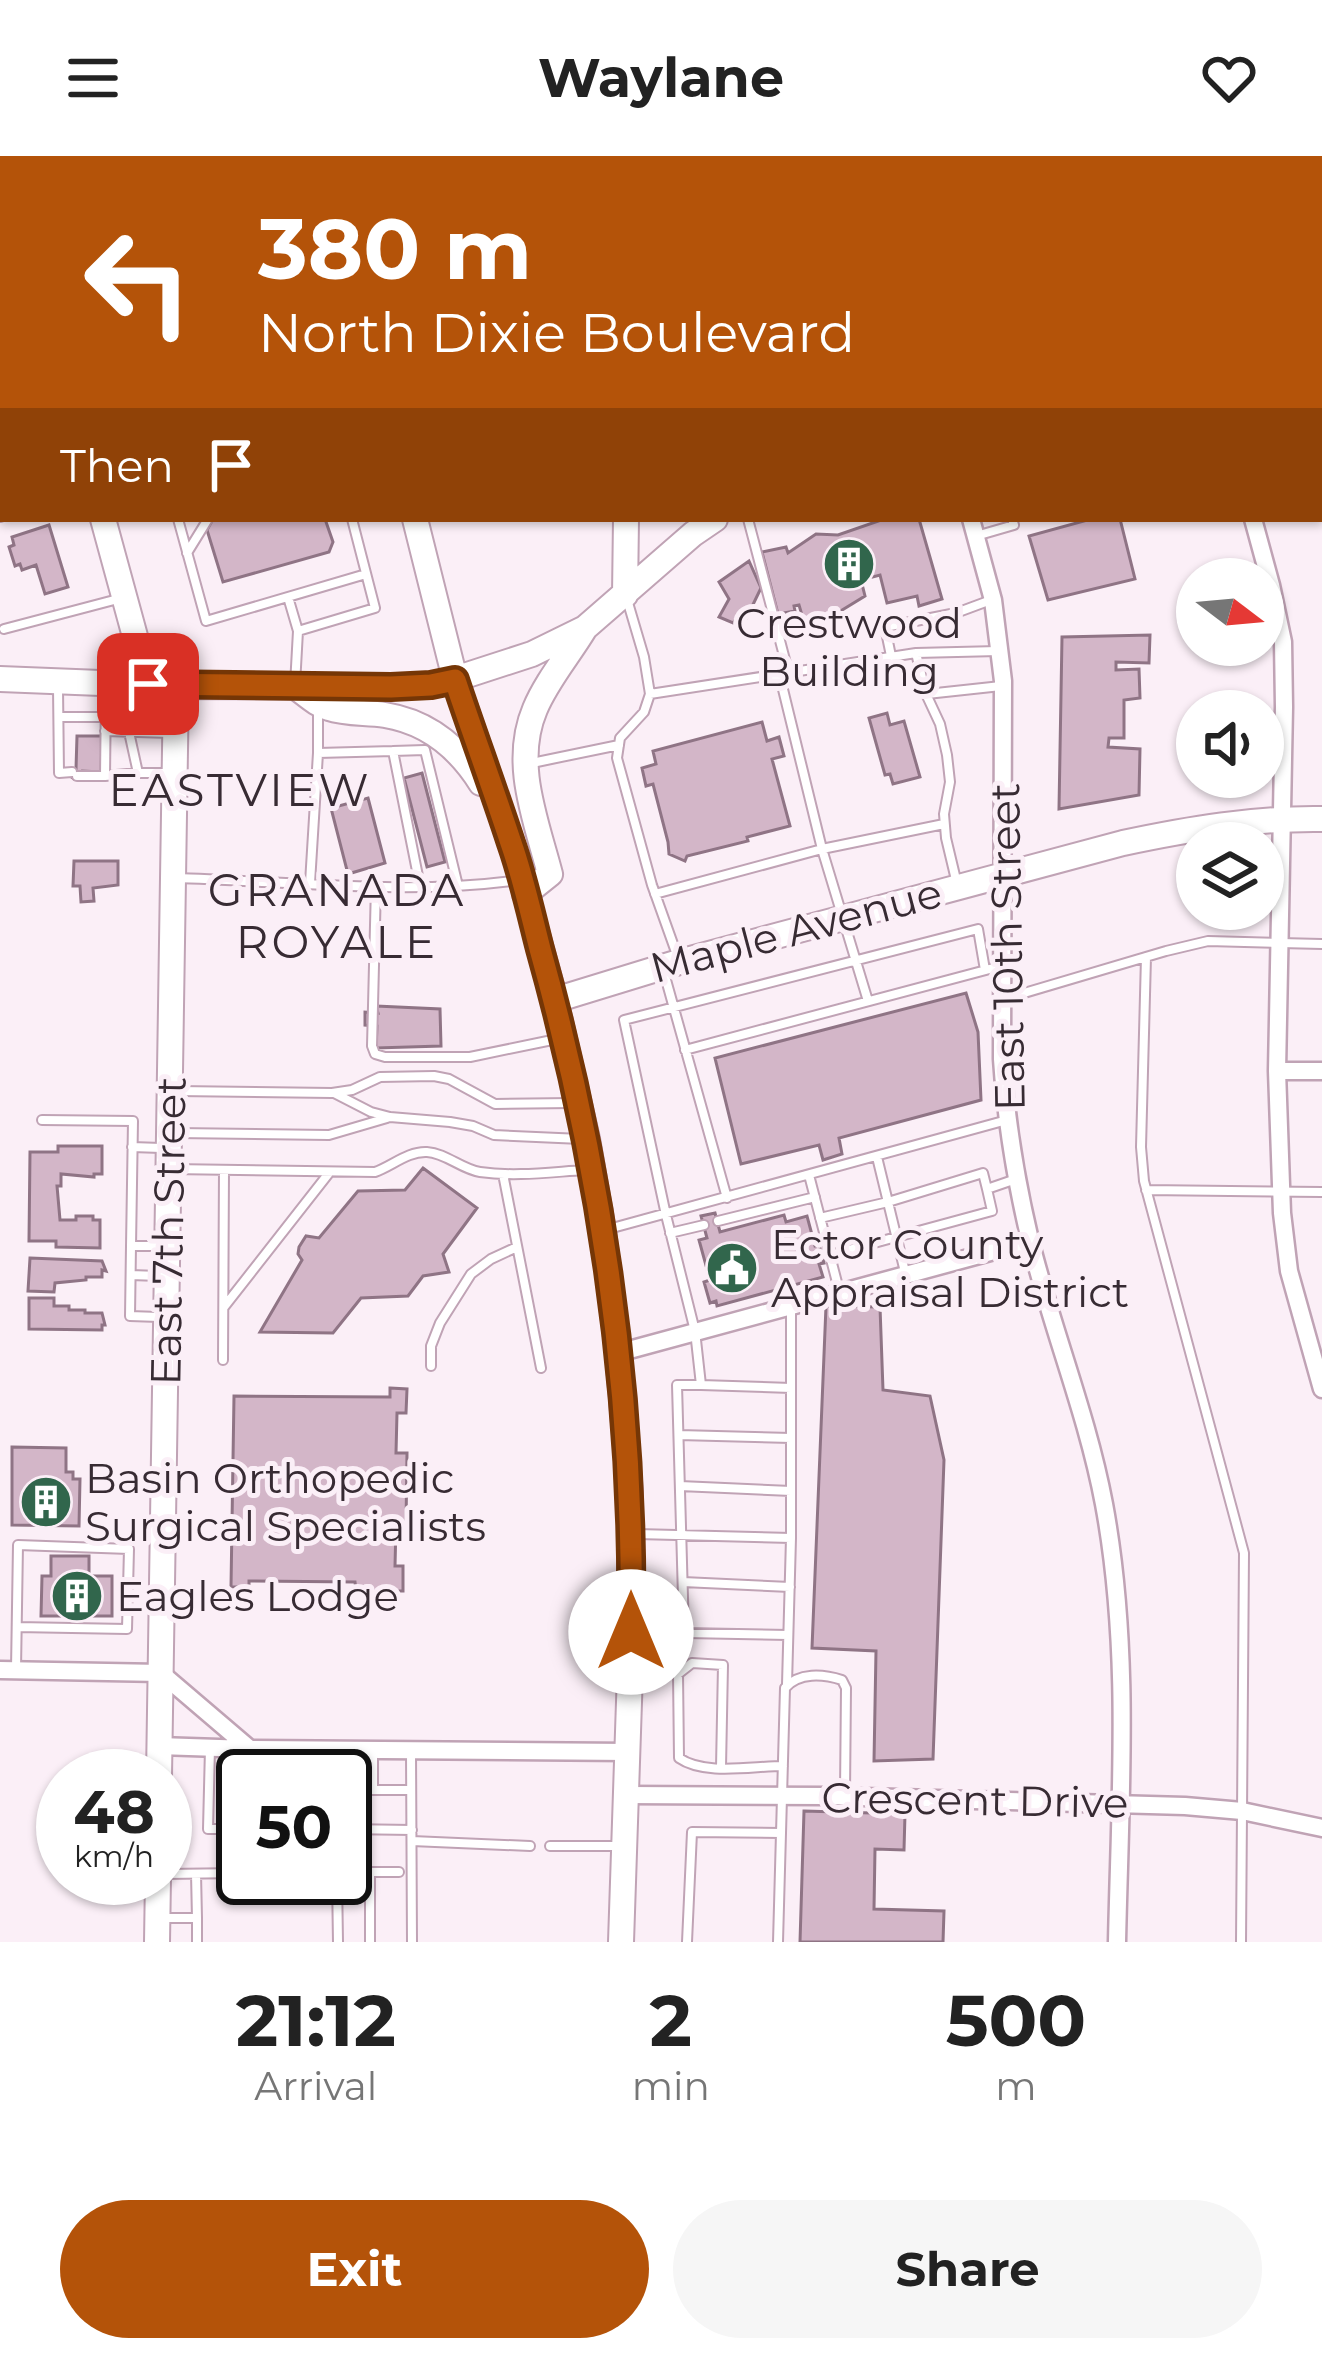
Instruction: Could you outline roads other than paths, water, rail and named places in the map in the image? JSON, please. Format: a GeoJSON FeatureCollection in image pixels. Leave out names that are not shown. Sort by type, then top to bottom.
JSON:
{"type":"FeatureCollection","features":[{"type":"Feature","properties":{"kind":"main road"},"geometry":{"type":"LineString","coordinates":[[105,522],[148,684]]}},
{"type":"Feature","properties":{"kind":"main road"},"geometry":{"type":"LineString","coordinates":[[416,522],[455,680],[555,1000],[603,1231],[626,1436],[630,1534],[621,1942]]}},
{"type":"Feature","properties":{"kind":"main road"},"geometry":{"type":"LineString","coordinates":[[625,595],[626,522]]}},
{"type":"Feature","properties":{"kind":"main road"},"geometry":{"type":"LineString","coordinates":[[0,680],[295,687],[411,686],[455,680],[532,654],[585,628],[711,522]]}},
{"type":"Feature","properties":{"kind":"main road"},"geometry":{"type":"LineString","coordinates":[[523,886],[550,874],[525,764],[533,713],[585,628]]}},
{"type":"Feature","properties":{"kind":"main road","name":"East 7th Street"},"geometry":{"type":"LineString","coordinates":[[159,1746],[176,686]]}},
{"type":"Feature","properties":{"kind":"main road"},"geometry":{"type":"LineString","coordinates":[[295,687],[330,709],[388,716],[436,733],[469,764],[500,812]]}},
{"type":"Feature","properties":{"kind":"main road","name":"Maple Avenue"},"geometry":{"type":"LineString","coordinates":[[555,1000],[1123,843],[1189,829],[1282,818],[1322,819]]}},
{"type":"Feature","properties":{"kind":"street"},"geometry":{"type":"LineString","coordinates":[[1253,522],[1283,642],[1277,1071],[1280,1192],[1289,1270],[1322,1389]]}},
{"type":"Feature","properties":{"kind":"street","name":"East 10th Street"},"geometry":{"type":"LineString","coordinates":[[974,528],[993,600],[1003,686],[1001,874],[994,968],[1003,999],[1008,1120],[1030,1241],[1088,1436],[1113,1554],[1120,1616],[1117,1942]]}},
{"type":"Feature","properties":{"kind":"street"},"geometry":{"type":"LineString","coordinates":[[1277,1071],[1322,1071]]}},
{"type":"Feature","properties":{"kind":"street"},"geometry":{"type":"LineString","coordinates":[[618,1352],[1030,1241]]}},
{"type":"Feature","properties":{"kind":"street"},"geometry":{"type":"LineString","coordinates":[[8,1670],[161,1673],[250,1749]]}},
{"type":"Feature","properties":{"kind":"street"},"geometry":{"type":"LineString","coordinates":[[159,1746],[250,1749]]}},
{"type":"Feature","properties":{"kind":"street"},"geometry":{"type":"LineString","coordinates":[[373,1750],[628,1752]]}},
{"type":"Feature","properties":{"kind":"street","name":"Crescent Drive"},"geometry":{"type":"LineString","coordinates":[[626,1795],[1120,1803],[1242,1811],[1322,1828]]}},
{"type":"Feature","properties":{"kind":"lane"},"geometry":{"type":"LineString","coordinates":[[179,522],[206,621],[366,574]]}},
{"type":"Feature","properties":{"kind":"lane"},"geometry":{"type":"LineString","coordinates":[[188,553],[206,522]]}},
{"type":"Feature","properties":{"kind":"lane"},"geometry":{"type":"LineString","coordinates":[[298,631],[375,608],[353,522]]}},
{"type":"Feature","properties":{"kind":"lane"},"geometry":{"type":"LineString","coordinates":[[749,522],[822,849],[868,1001]]}},
{"type":"Feature","properties":{"kind":"lane"},"geometry":{"type":"LineString","coordinates":[[974,528],[1012,522]]}},
{"type":"Feature","properties":{"kind":"lane"},"geometry":{"type":"LineString","coordinates":[[625,595],[650,694],[644,712],[620,738],[617,758],[655,894],[674,1006],[727,1198]]}},
{"type":"Feature","properties":{"kind":"lane"},"geometry":{"type":"LineString","coordinates":[[4,628],[125,597]]}},
{"type":"Feature","properties":{"kind":"lane"},"geometry":{"type":"LineString","coordinates":[[288,597],[298,631],[295,687]]}},
{"type":"Feature","properties":{"kind":"lane"},"geometry":{"type":"LineString","coordinates":[[891,656],[885,627],[956,614],[993,600]]}},
{"type":"Feature","properties":{"kind":"lane"},"geometry":{"type":"LineString","coordinates":[[650,694],[891,656],[1000,650]]}},
{"type":"Feature","properties":{"kind":"lane"},"geometry":{"type":"LineString","coordinates":[[916,653],[947,755],[950,782],[944,824],[958,886]]}},
{"type":"Feature","properties":{"kind":"lane"},"geometry":{"type":"LineString","coordinates":[[58,681],[59,773],[175,773]]}},
{"type":"Feature","properties":{"kind":"lane"},"geometry":{"type":"LineString","coordinates":[[105,776],[106,683]]}},
{"type":"Feature","properties":{"kind":"lane"},"geometry":{"type":"LineString","coordinates":[[926,694],[1003,686]]}},
{"type":"Feature","properties":{"kind":"lane"},"geometry":{"type":"LineString","coordinates":[[310,883],[317,702]]}},
{"type":"Feature","properties":{"kind":"lane"},"geometry":{"type":"LineString","coordinates":[[59,717],[106,717]]}},
{"type":"Feature","properties":{"kind":"lane"},"geometry":{"type":"LineString","coordinates":[[106,731],[176,733]]}},
{"type":"Feature","properties":{"kind":"lane"},"geometry":{"type":"LineString","coordinates":[[129,732],[138,773]]}},
{"type":"Feature","properties":{"kind":"lane"},"geometry":{"type":"LineString","coordinates":[[525,764],[619,745]]}},
{"type":"Feature","properties":{"kind":"lane"},"geometry":{"type":"LineString","coordinates":[[318,753],[425,750],[431,791],[458,886]]}},
{"type":"Feature","properties":{"kind":"lane"},"geometry":{"type":"LineString","coordinates":[[393,752],[416,842],[420,886]]}},
{"type":"Feature","properties":{"kind":"lane"},"geometry":{"type":"LineString","coordinates":[[655,894],[822,849],[944,824]]}},
{"type":"Feature","properties":{"kind":"lane"},"geometry":{"type":"LineString","coordinates":[[173,878],[523,886]]}},
{"type":"Feature","properties":{"kind":"lane"},"geometry":{"type":"LineString","coordinates":[[376,885],[372,1032],[376,1054],[470,1057],[565,1038]]}},
{"type":"Feature","properties":{"kind":"lane"},"geometry":{"type":"LineString","coordinates":[[685,1050],[994,968],[978,928],[624,1020],[695,1331],[701,1384]]}},
{"type":"Feature","properties":{"kind":"lane"},"geometry":{"type":"LineString","coordinates":[[1003,999],[1208,941],[1322,944]]}},
{"type":"Feature","properties":{"kind":"lane"},"geometry":{"type":"LineString","coordinates":[[1146,957],[1142,1147],[1146,1190],[1244,1552],[1241,1942]]}},
{"type":"Feature","properties":{"kind":"lane"},"geometry":{"type":"LineString","coordinates":[[170,1091],[332,1093],[380,1077],[434,1076],[495,1104],[580,1103]]}},
{"type":"Feature","properties":{"kind":"lane"},"geometry":{"type":"LineString","coordinates":[[332,1093],[390,1117],[450,1122],[494,1135],[587,1139]]}},
{"type":"Feature","properties":{"kind":"lane"},"geometry":{"type":"LineString","coordinates":[[133,1147],[169,1150],[328,1136],[390,1117]]}},
{"type":"Feature","properties":{"kind":"lane"},"geometry":{"type":"LineString","coordinates":[[42,1120],[133,1121],[130,1316],[166,1317]]}},
{"type":"Feature","properties":{"kind":"lane"},"geometry":{"type":"LineString","coordinates":[[603,1231],[1008,1120]]}},
{"type":"Feature","properties":{"kind":"lane"},"geometry":{"type":"LineString","coordinates":[[169,1150],[224,1170],[374,1172],[408,1155],[427,1152],[477,1172],[593,1169]]}},
{"type":"Feature","properties":{"kind":"lane"},"geometry":{"type":"LineString","coordinates":[[877,1157],[906,1274]]}},
{"type":"Feature","properties":{"kind":"lane"},"geometry":{"type":"LineString","coordinates":[[223,1360],[224,1170]]}},
{"type":"Feature","properties":{"kind":"lane"},"geometry":{"type":"LineString","coordinates":[[223,1308],[330,1172]]}},
{"type":"Feature","properties":{"kind":"lane"},"geometry":{"type":"LineString","coordinates":[[820,1217],[982,1173],[987,1189],[992,1210],[830,1255]]}},
{"type":"Feature","properties":{"kind":"lane"},"geometry":{"type":"LineString","coordinates":[[503,1174],[541,1369]]}},
{"type":"Feature","properties":{"kind":"lane"},"geometry":{"type":"LineString","coordinates":[[809,1175],[839,1292]]}},
{"type":"Feature","properties":{"kind":"lane"},"geometry":{"type":"LineString","coordinates":[[987,1189],[1018,1178]]}},
{"type":"Feature","properties":{"kind":"lane"},"geometry":{"type":"LineString","coordinates":[[1146,1190],[1322,1192]]}},
{"type":"Feature","properties":{"kind":"lane"},"geometry":{"type":"LineString","coordinates":[[718,1221],[815,1197]]}},
{"type":"Feature","properties":{"kind":"lane"},"geometry":{"type":"LineString","coordinates":[[670,1233],[704,1225]]}},
{"type":"Feature","properties":{"kind":"lane"},"geometry":{"type":"LineString","coordinates":[[131,1246],[167,1246]]}},
{"type":"Feature","properties":{"kind":"lane"},"geometry":{"type":"LineString","coordinates":[[431,1366],[431,1346],[440,1323],[471,1274],[518,1247]]}},
{"type":"Feature","properties":{"kind":"lane"},"geometry":{"type":"LineString","coordinates":[[131,1275],[167,1276]]}},
{"type":"Feature","properties":{"kind":"lane"},"geometry":{"type":"LineString","coordinates":[[778,1942],[791,1538],[791,1305]]}},
{"type":"Feature","properties":{"kind":"lane"},"geometry":{"type":"LineString","coordinates":[[684,1633],[677,1385],[791,1388]]}},
{"type":"Feature","properties":{"kind":"lane"},"geometry":{"type":"LineString","coordinates":[[679,1435],[791,1438]]}},
{"type":"Feature","properties":{"kind":"lane"},"geometry":{"type":"LineString","coordinates":[[680,1486],[791,1491]]}},
{"type":"Feature","properties":{"kind":"lane"},"geometry":{"type":"LineString","coordinates":[[630,1534],[791,1538]]}},
{"type":"Feature","properties":{"kind":"lane"},"geometry":{"type":"LineString","coordinates":[[8,1670],[17,1627],[18,1545],[129,1549],[127,1629],[17,1627]]}},
{"type":"Feature","properties":{"kind":"lane"},"geometry":{"type":"LineString","coordinates":[[682,1582],[790,1587]]}},
{"type":"Feature","properties":{"kind":"lane"},"geometry":{"type":"LineString","coordinates":[[631,1632],[788,1635]]}},
{"type":"Feature","properties":{"kind":"lane"},"geometry":{"type":"LineString","coordinates":[[721,1767],[724,1665],[692,1663],[678,1675],[679,1758],[691,1766],[721,1767],[783,1766]]}},
{"type":"Feature","properties":{"kind":"lane"},"geometry":{"type":"LineString","coordinates":[[787,1685],[802,1676],[842,1680],[846,1688],[845,1797]]}},
{"type":"Feature","properties":{"kind":"lane"},"geometry":{"type":"LineString","coordinates":[[210,1748],[208,1829],[216,1829]]}},
{"type":"Feature","properties":{"kind":"lane"},"geometry":{"type":"LineString","coordinates":[[373,1750],[373,1790],[411,1790]]}},
{"type":"Feature","properties":{"kind":"lane"},"geometry":{"type":"LineString","coordinates":[[411,1750],[412,1942]]}},
{"type":"Feature","properties":{"kind":"lane"},"geometry":{"type":"LineString","coordinates":[[372,1829],[412,1830]]}},
{"type":"Feature","properties":{"kind":"lane"},"geometry":{"type":"LineString","coordinates":[[688,1942],[692,1832],[781,1833]]}},
{"type":"Feature","properties":{"kind":"lane"},"geometry":{"type":"LineString","coordinates":[[412,1841],[530,1846]]}},
{"type":"Feature","properties":{"kind":"lane"},"geometry":{"type":"LineString","coordinates":[[550,1846],[623,1846]]}},
{"type":"Feature","properties":{"kind":"lane"},"geometry":{"type":"LineString","coordinates":[[372,1872],[399,1872]]}},
{"type":"Feature","properties":{"kind":"lane"},"geometry":{"type":"LineString","coordinates":[[192,1874],[216,1874]]}},
{"type":"Feature","properties":{"kind":"lane"},"geometry":{"type":"LineString","coordinates":[[196,1874],[197,1942]]}},
{"type":"Feature","properties":{"kind":"lane"},"geometry":{"type":"LineString","coordinates":[[337,1905],[338,1942]]}},
{"type":"Feature","properties":{"kind":"lane"},"geometry":{"type":"LineString","coordinates":[[370,1905],[370,1942]]}},
{"type":"Feature","properties":{"kind":"lane"},"geometry":{"type":"LineString","coordinates":[[157,1930],[197,1918]]}},
{"type":"Feature","properties":{"kind":"place","name":"Crestwood Building"},"geometry":{"type":"Point","coordinates":[849,564]}},
{"type":"Feature","properties":{"kind":"place","name":"Ector County Appraisal District"},"geometry":{"type":"Point","coordinates":[732,1268]}},
{"type":"Feature","properties":{"kind":"place","name":"Basin Orthopedic Surgical Specialists"},"geometry":{"type":"Point","coordinates":[46,1502]}},
{"type":"Feature","properties":{"kind":"place","name":"Eagles Lodge"},"geometry":{"type":"Point","coordinates":[77,1596]}},
{"type":"Feature","properties":{"kind":"district","name":"EASTVIEW"},"geometry":{"type":"Point","coordinates":[240,790]}},
{"type":"Feature","properties":{"kind":"district","name":"GRANADA ROYALE"},"geometry":{"type":"Point","coordinates":[337,916]}}]}
